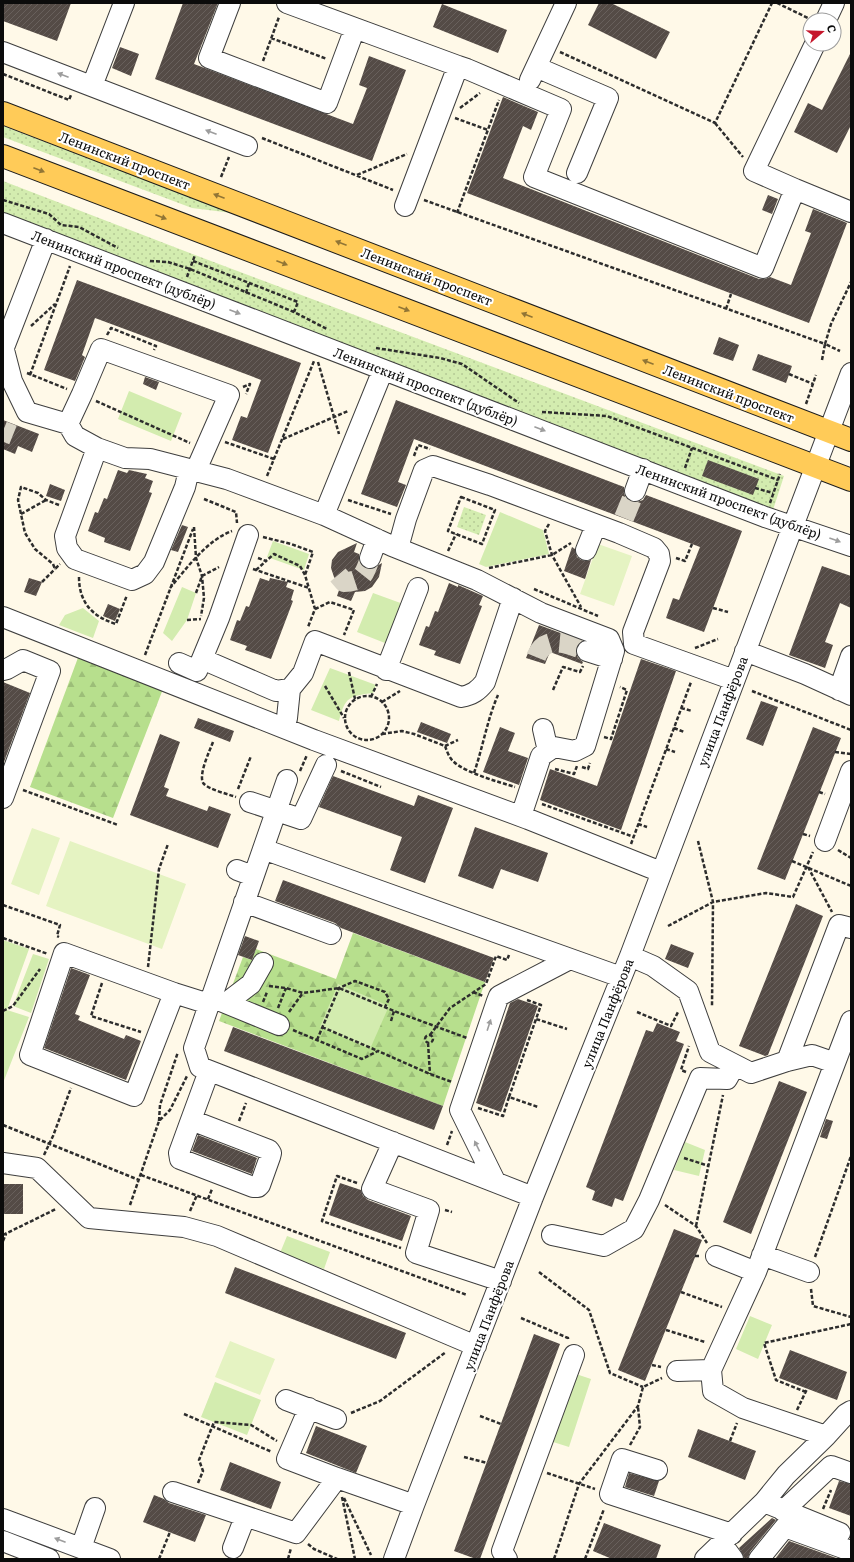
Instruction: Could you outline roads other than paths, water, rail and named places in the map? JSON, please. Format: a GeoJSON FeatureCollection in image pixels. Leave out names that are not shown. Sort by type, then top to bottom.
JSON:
{"type":"FeatureCollection","features":[{"type":"Feature","properties":{"kind":"main road","name":"Ленинский проспект"},"geometry":{"type":"LineString","coordinates":[[3,113],[851,440]]}},
{"type":"Feature","properties":{"kind":"main road"},"geometry":{"type":"LineString","coordinates":[[3,156],[851,480]]}},
{"type":"Feature","properties":{"kind":"street"},"geometry":{"type":"LineString","coordinates":[[92,86],[124,3]]}},
{"type":"Feature","properties":{"kind":"street"},"geometry":{"type":"LineString","coordinates":[[230,3],[209,58],[327,103],[355,28]]}},
{"type":"Feature","properties":{"kind":"street"},"geometry":{"type":"LineString","coordinates":[[524,94],[566,3]]}},
{"type":"Feature","properties":{"kind":"street"},"geometry":{"type":"LineString","coordinates":[[284,6],[355,28],[467,69],[561,110],[534,177],[763,268],[795,189]]}},
{"type":"Feature","properties":{"kind":"street"},"geometry":{"type":"LineString","coordinates":[[3,52],[247,146]]}},
{"type":"Feature","properties":{"kind":"street"},"geometry":{"type":"LineString","coordinates":[[811,52],[754,171],[851,212]]}},
{"type":"Feature","properties":{"kind":"street"},"geometry":{"type":"LineString","coordinates":[[412,202],[428,144],[458,66]]}},
{"type":"Feature","properties":{"kind":"street"},"geometry":{"type":"LineString","coordinates":[[536,67],[608,98],[577,173]]}},
{"type":"Feature","properties":{"kind":"street","name":"Ленинский проспект (дублёр)"},"geometry":{"type":"LineString","coordinates":[[3,223],[792,526],[851,546]]}},
{"type":"Feature","properties":{"kind":"street"},"geometry":{"type":"LineString","coordinates":[[46,239],[5,355],[12,381],[27,412],[68,424],[75,436],[97,448],[124,458],[150,458],[227,479],[324,515],[398,548],[477,580],[541,613],[609,639],[614,650],[612,659],[585,746],[574,751],[554,747],[548,759]]}},
{"type":"Feature","properties":{"kind":"street"},"geometry":{"type":"LineString","coordinates":[[68,424],[101,348],[229,395],[185,487],[154,562],[145,574],[132,580],[78,558],[67,548],[65,536],[97,448]]}},
{"type":"Feature","properties":{"kind":"street"},"geometry":{"type":"LineString","coordinates":[[324,515],[383,370]]}},
{"type":"Feature","properties":{"kind":"street","name":"улица Панфёрова"},"geometry":{"type":"LineString","coordinates":[[401,1557],[414,1505],[533,1197],[630,956],[851,373]]}},
{"type":"Feature","properties":{"kind":"street"},"geometry":{"type":"LineString","coordinates":[[398,548],[406,519],[424,470],[433,466],[490,485],[596,525],[622,526],[654,548],[659,554],[660,561],[633,632],[634,644],[734,680]]}},
{"type":"Feature","properties":{"kind":"street"},"geometry":{"type":"LineString","coordinates":[[635,491],[643,469]]}},
{"type":"Feature","properties":{"kind":"street"},"geometry":{"type":"LineString","coordinates":[[580,545],[596,525]]}},
{"type":"Feature","properties":{"kind":"street"},"geometry":{"type":"LineString","coordinates":[[370,558],[377,539]]}},
{"type":"Feature","properties":{"kind":"street"},"geometry":{"type":"LineString","coordinates":[[179,663],[198,671],[246,555]]}},
{"type":"Feature","properties":{"kind":"street"},"geometry":{"type":"LineString","coordinates":[[382,677],[418,588]]}},
{"type":"Feature","properties":{"kind":"street"},"geometry":{"type":"LineString","coordinates":[[284,728],[287,718],[290,689],[303,673],[315,641],[338,651],[382,677],[461,697],[472,695],[480,689],[485,682],[513,598]]}},
{"type":"Feature","properties":{"kind":"street"},"geometry":{"type":"LineString","coordinates":[[3,617],[314,740],[521,816],[662,872]]}},
{"type":"Feature","properties":{"kind":"street"},"geometry":{"type":"LineString","coordinates":[[589,651],[612,659]]}},
{"type":"Feature","properties":{"kind":"street"},"geometry":{"type":"LineString","coordinates":[[745,651],[805,674],[845,693],[851,656]]}},
{"type":"Feature","properties":{"kind":"street"},"geometry":{"type":"LineString","coordinates":[[3,670],[23,660],[50,671],[6,791]]}},
{"type":"Feature","properties":{"kind":"street"},"geometry":{"type":"LineString","coordinates":[[202,660],[276,691],[290,689]]}},
{"type":"Feature","properties":{"kind":"street"},"geometry":{"type":"LineString","coordinates":[[543,729],[548,759]]}},
{"type":"Feature","properties":{"kind":"street"},"geometry":{"type":"LineString","coordinates":[[521,816],[532,797],[541,756],[548,759]]}},
{"type":"Feature","properties":{"kind":"street"},"geometry":{"type":"LineString","coordinates":[[243,799],[301,819],[326,765]]}},
{"type":"Feature","properties":{"kind":"street"},"geometry":{"type":"LineString","coordinates":[[825,841],[851,771]]}},
{"type":"Feature","properties":{"kind":"street"},"geometry":{"type":"LineString","coordinates":[[293,778],[263,849],[245,873],[244,902],[215,1001],[194,1048],[200,1067],[442,1160],[533,1197]]}},
{"type":"Feature","properties":{"kind":"street"},"geometry":{"type":"LineString","coordinates":[[263,849],[621,977]]}},
{"type":"Feature","properties":{"kind":"street"},"geometry":{"type":"LineString","coordinates":[[244,902],[331,934]]}},
{"type":"Feature","properties":{"kind":"street"},"geometry":{"type":"LineString","coordinates":[[787,1061],[845,927]]}},
{"type":"Feature","properties":{"kind":"street"},"geometry":{"type":"LineString","coordinates":[[174,993],[134,1096],[30,1055],[64,954],[174,993],[215,1001],[276,1023]]}},
{"type":"Feature","properties":{"kind":"street"},"geometry":{"type":"LineString","coordinates":[[630,956],[654,966],[688,991],[705,1017],[710,1052],[731,1072]]}},
{"type":"Feature","properties":{"kind":"street"},"geometry":{"type":"LineString","coordinates":[[495,1181],[464,1099],[498,996],[570,959]]}},
{"type":"Feature","properties":{"kind":"street"},"geometry":{"type":"LineString","coordinates":[[215,1001],[251,984],[263,963]]}},
{"type":"Feature","properties":{"kind":"street"},"geometry":{"type":"LineString","coordinates":[[826,1436],[743,1408],[713,1391],[711,1370],[759,1264],[851,1021]]}},
{"type":"Feature","properties":{"kind":"street"},"geometry":{"type":"LineString","coordinates":[[552,1235],[604,1246],[634,1229],[649,1200],[700,1078],[731,1072],[751,1072],[812,1055],[835,1063]]}},
{"type":"Feature","properties":{"kind":"street"},"geometry":{"type":"LineString","coordinates":[[191,1120],[269,1150],[271,1153],[270,1157],[258,1187],[252,1187],[180,1160],[179,1153],[191,1120],[210,1071]]}},
{"type":"Feature","properties":{"kind":"street"},"geometry":{"type":"LineString","coordinates":[[394,1142],[372,1189],[429,1210],[416,1253],[501,1281]]}},
{"type":"Feature","properties":{"kind":"street"},"geometry":{"type":"LineString","coordinates":[[3,1163],[37,1168],[89,1218],[184,1226],[217,1236],[476,1346]]}},
{"type":"Feature","properties":{"kind":"street"},"geometry":{"type":"LineString","coordinates":[[716,1256],[809,1272]]}},
{"type":"Feature","properties":{"kind":"street"},"geometry":{"type":"LineString","coordinates":[[507,1559],[502,1551],[574,1355]]}},
{"type":"Feature","properties":{"kind":"street"},"geometry":{"type":"LineString","coordinates":[[677,1371],[711,1370]]}},
{"type":"Feature","properties":{"kind":"street"},"geometry":{"type":"LineString","coordinates":[[286,1400],[336,1419]]}},
{"type":"Feature","properties":{"kind":"street"},"geometry":{"type":"LineString","coordinates":[[309,1408],[289,1454],[337,1478],[414,1505]]}},
{"type":"Feature","properties":{"kind":"street"},"geometry":{"type":"LineString","coordinates":[[705,1559],[729,1546],[786,1476],[851,1410]]}},
{"type":"Feature","properties":{"kind":"street"},"geometry":{"type":"LineString","coordinates":[[656,1470],[622,1459],[610,1494],[729,1546]]}},
{"type":"Feature","properties":{"kind":"street"},"geometry":{"type":"LineString","coordinates":[[783,1510],[831,1466],[851,1473]]}},
{"type":"Feature","properties":{"kind":"street"},"geometry":{"type":"LineString","coordinates":[[173,1492],[296,1533],[337,1478]]}},
{"type":"Feature","properties":{"kind":"street"},"geometry":{"type":"LineString","coordinates":[[764,1502],[851,1538]]}},
{"type":"Feature","properties":{"kind":"street"},"geometry":{"type":"LineString","coordinates":[[81,1548],[95,1508]]}},
{"type":"Feature","properties":{"kind":"street"},"geometry":{"type":"LineString","coordinates":[[233,1548],[245,1517]]}},
{"type":"Feature","properties":{"kind":"street"},"geometry":{"type":"LineString","coordinates":[[3,1518],[110,1559]]}},
{"type":"Feature","properties":{"kind":"street"},"geometry":{"type":"LineString","coordinates":[[759,1559],[785,1527],[851,1551]]}},
{"type":"Feature","properties":{"kind":"street"},"geometry":{"type":"LineString","coordinates":[[3,1541],[49,1559]]}},
{"type":"Feature","properties":{"kind":"tunnel"},"geometry":{"type":"LineString","coordinates":[[3,431],[13,435]]}},
{"type":"Feature","properties":{"kind":"tunnel"},"geometry":{"type":"LineString","coordinates":[[624,518],[635,491]]}},
{"type":"Feature","properties":{"kind":"tunnel"},"geometry":{"type":"LineString","coordinates":[[338,575],[344,582],[359,579],[364,573],[370,558]]}},
{"type":"Feature","properties":{"kind":"tunnel"},"geometry":{"type":"LineString","coordinates":[[536,657],[540,650],[546,645],[558,642],[566,643],[587,651]]}}]}
